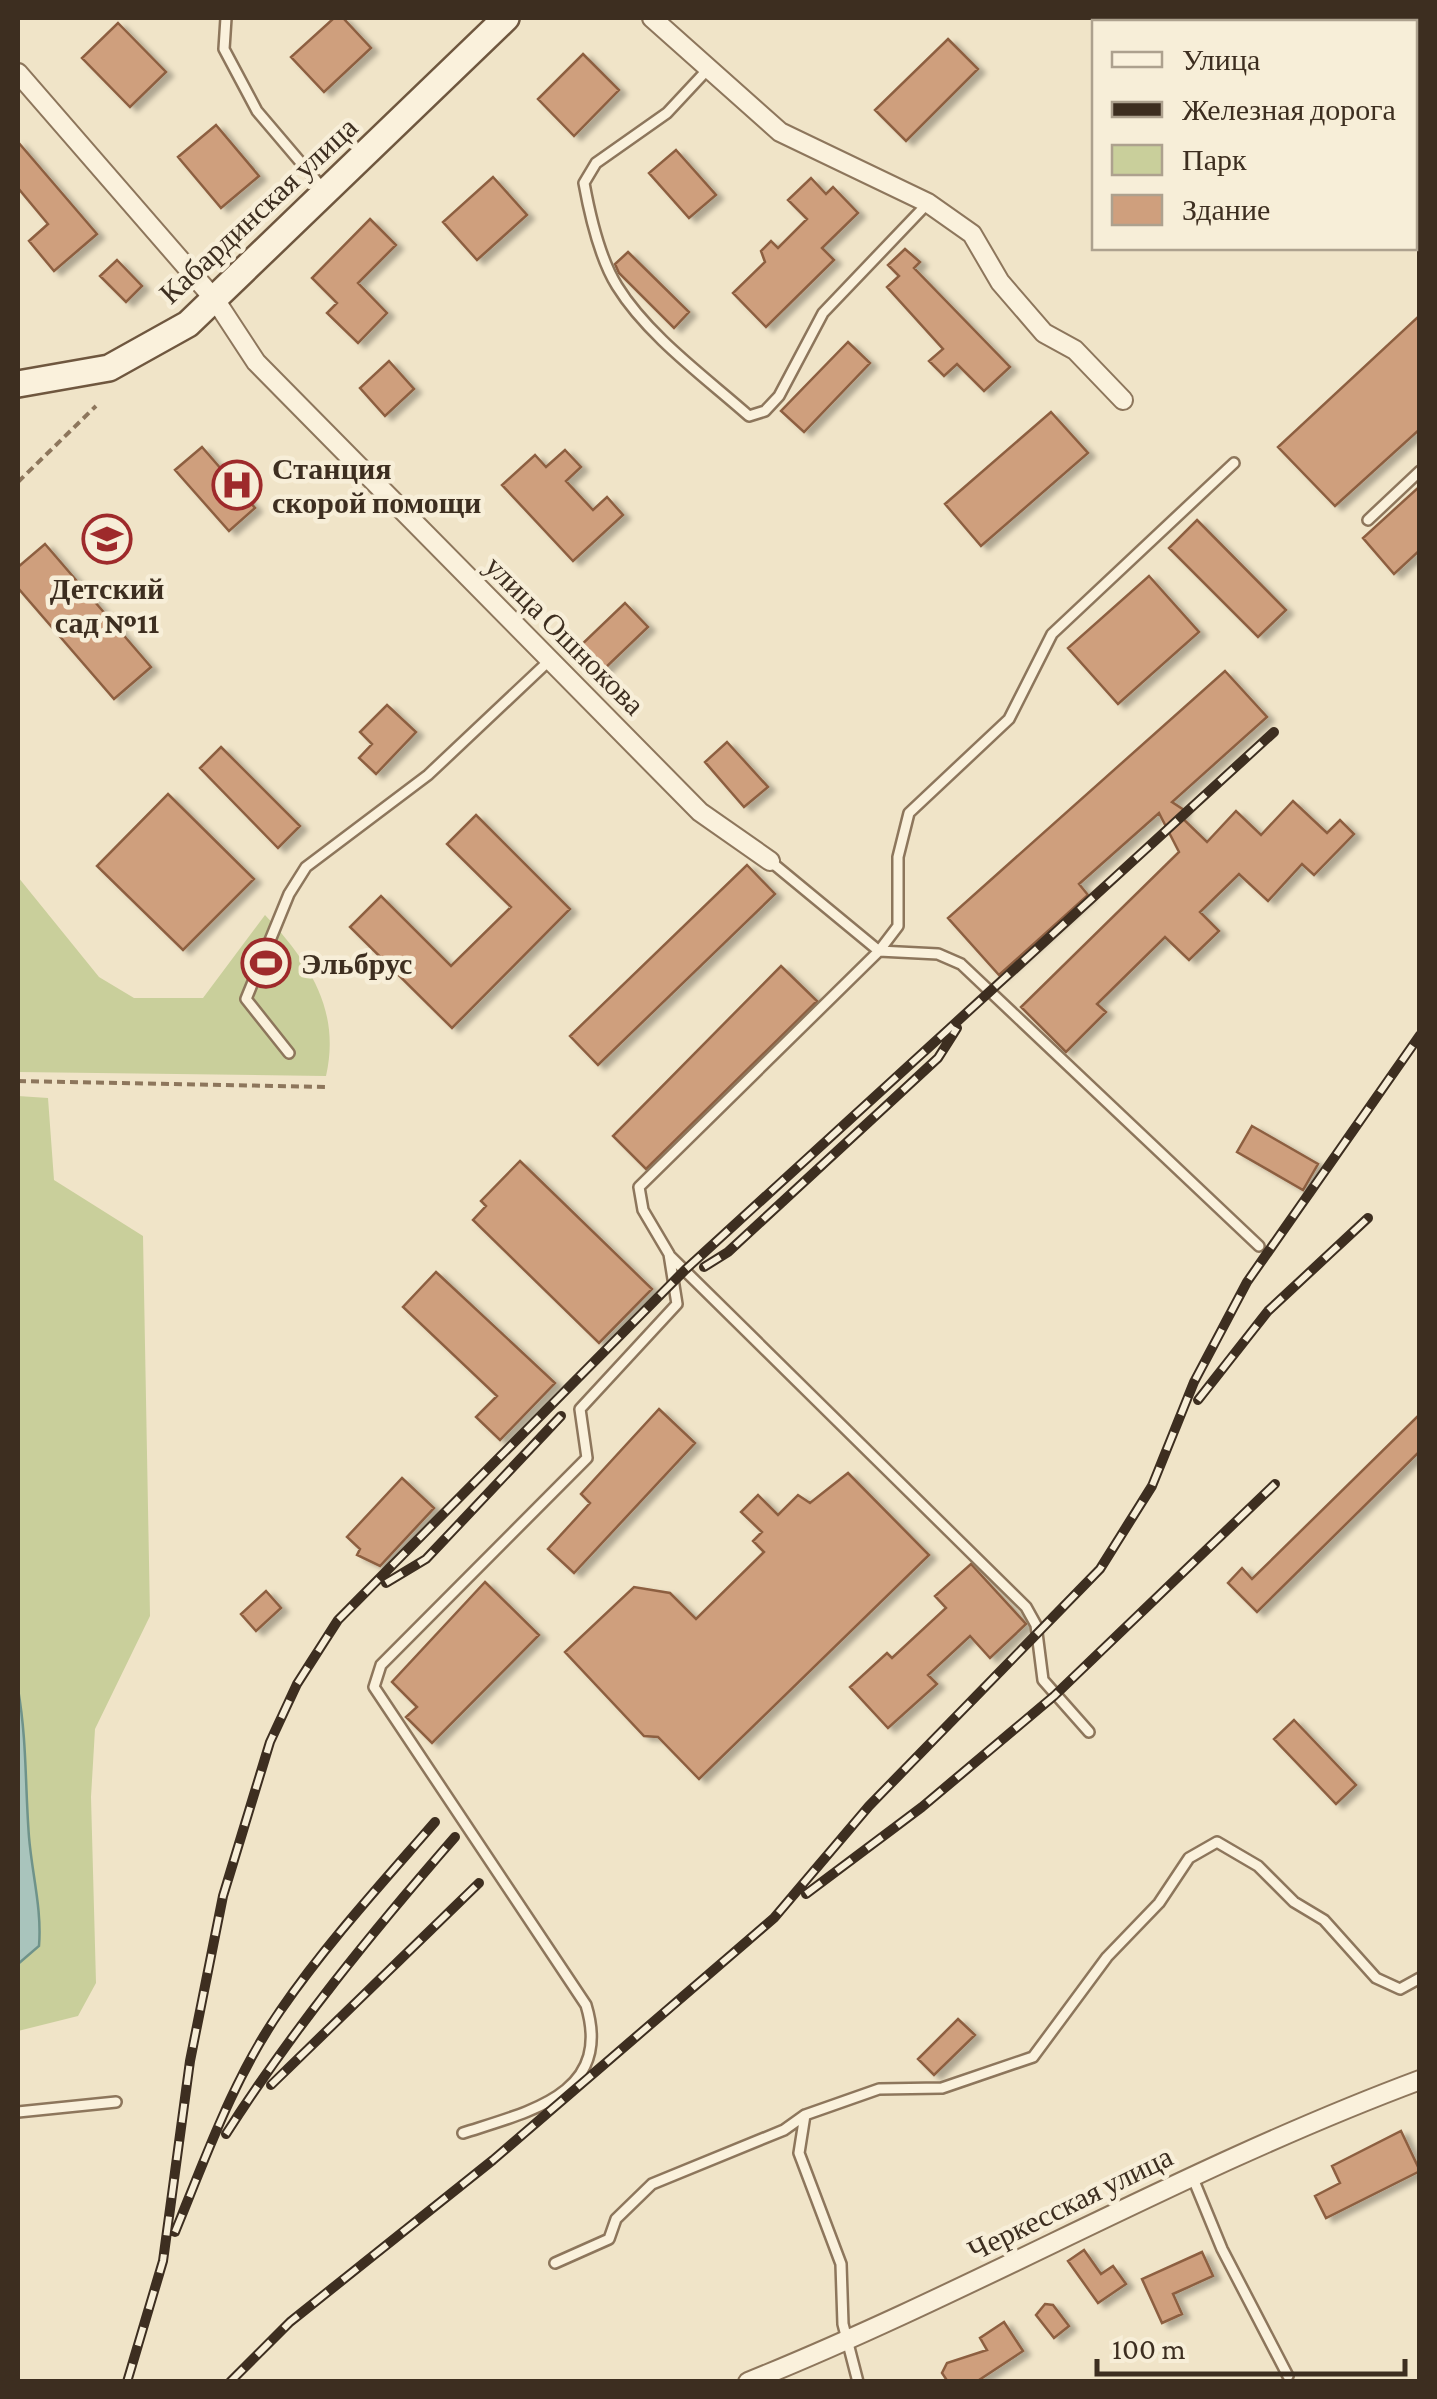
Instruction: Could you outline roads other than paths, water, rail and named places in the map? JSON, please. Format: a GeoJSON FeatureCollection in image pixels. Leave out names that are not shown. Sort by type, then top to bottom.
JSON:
{"type":"FeatureCollection","features":[{"type":"Feature","properties":{"kind":"main road","name":"Кабардинская улица"},"geometry":{"type":"LineString","coordinates":[[18,384],[109,368],[161,341],[216,301],[506,18]]}},
{"type":"Feature","properties":{"kind":"street"},"geometry":{"type":"LineString","coordinates":[[652,18],[780,132],[928,203],[972,234],[1000,282],[1044,333],[1076,350],[1123,400]]}},
{"type":"Feature","properties":{"kind":"street","name":"улица Ошнокова"},"geometry":{"type":"LineString","coordinates":[[18,73],[216,301],[256,362],[700,812],[770,862]]}},
{"type":"Feature","properties":{"kind":"street","name":"Черкесская улица"},"geometry":{"type":"LineString","coordinates":[[748,2382],[846,2342],[1192,2175],[1420,2080]]}},
{"type":"Feature","properties":{"kind":"lane"},"geometry":{"type":"LineString","coordinates":[[226,18],[224,49],[257,111],[327,194]]}},
{"type":"Feature","properties":{"kind":"lane"},"geometry":{"type":"LineString","coordinates":[[709,68],[667,113],[596,163],[584,183],[590,220],[616,284],[639,313],[749,416],[765,410],[779,396],[823,314],[928,203]]}},
{"type":"Feature","properties":{"kind":"lane"},"geometry":{"type":"LineString","coordinates":[[1089,1732],[1043,1680],[1036,1625],[1026,1607],[668,1254],[642,1210],[639,1187],[879,951],[898,926],[898,857],[909,814],[1009,719],[1052,634],[1234,463]]}},
{"type":"Feature","properties":{"kind":"lane"},"geometry":{"type":"LineString","coordinates":[[1368,520],[1420,471]]}},
{"type":"Feature","properties":{"kind":"lane"},"geometry":{"type":"LineString","coordinates":[[289,1053],[246,999],[290,894],[306,867],[428,775],[551,658]]}},
{"type":"Feature","properties":{"kind":"lane"},"geometry":{"type":"LineString","coordinates":[[770,862],[879,951],[938,954],[961,964],[1258,1246]]}},
{"type":"Feature","properties":{"kind":"lane"},"geometry":{"type":"LineString","coordinates":[[464,2133],[564,2093],[594,2049],[593,2028],[586,2005],[374,1686],[382,1665],[587,1458],[580,1409],[677,1304],[668,1254]]}},
{"type":"Feature","properties":{"kind":"lane"},"geometry":{"type":"LineString","coordinates":[[555,2263],[610,2240],[616,2219],[652,2184],[784,2130],[805,2115],[879,2089],[942,2088],[977,2080],[1033,2056],[1107,1957],[1159,1903],[1190,1858],[1217,1842],[1246,1857],[1294,1902],[1324,1920],[1376,1978],[1400,1989],[1420,1978]]}},
{"type":"Feature","properties":{"kind":"lane"},"geometry":{"type":"LineString","coordinates":[[18,2112],[116,2102]]}},
{"type":"Feature","properties":{"kind":"lane"},"geometry":{"type":"LineString","coordinates":[[805,2115],[799,2153],[841,2264],[846,2342],[858,2382]]}},
{"type":"Feature","properties":{"kind":"lane"},"geometry":{"type":"LineString","coordinates":[[1192,2175],[1222,2249],[1288,2376]]}},
{"type":"Feature","properties":{"kind":"water"},"geometry":{"type":"Polygon","coordinates":[[[18,1689],[40,1932],[39,1946],[18,1964],[18,1689]]]}},
{"type":"Feature","properties":{"kind":"railway"},"geometry":{"type":"LineString","coordinates":[[127,2382],[163,2261],[190,2061],[223,1896],[270,1742],[297,1684],[338,1620],[685,1270],[1274,732]]}},
{"type":"Feature","properties":{"kind":"railway"},"geometry":{"type":"LineString","coordinates":[[704,1267],[728,1252],[938,1058],[957,1028]]}},
{"type":"Feature","properties":{"kind":"railway"},"geometry":{"type":"LineString","coordinates":[[230,2382],[290,2322],[493,2160],[774,1918],[869,1806],[1100,1569],[1152,1486],[1194,1382],[1247,1282],[1420,1035]]}},
{"type":"Feature","properties":{"kind":"railway"},"geometry":{"type":"LineString","coordinates":[[1198,1400],[1268,1311],[1368,1218]]}},
{"type":"Feature","properties":{"kind":"railway"},"geometry":{"type":"LineString","coordinates":[[386,1583],[426,1559],[561,1416]]}},
{"type":"Feature","properties":{"kind":"railway"},"geometry":{"type":"LineString","coordinates":[[806,1894],[922,1807],[1054,1696],[1275,1484]]}},
{"type":"Feature","properties":{"kind":"railway"},"geometry":{"type":"LineString","coordinates":[[175,2232],[222,2119],[263,2037],[335,1938],[435,1822]]}},
{"type":"Feature","properties":{"kind":"railway"},"geometry":{"type":"LineString","coordinates":[[226,2134],[335,1981],[455,1837]]}},
{"type":"Feature","properties":{"kind":"railway"},"geometry":{"type":"LineString","coordinates":[[271,2085],[479,1883]]}},
{"type":"Feature","properties":{"kind":"place","name":"Станция скорой помощи"},"geometry":{"type":"Point","coordinates":[237,485]}},
{"type":"Feature","properties":{"kind":"place","name":"Детский сад №11"},"geometry":{"type":"Point","coordinates":[107,539]}},
{"type":"Feature","properties":{"kind":"place","name":"Эльбрус"},"geometry":{"type":"Point","coordinates":[266,963]}}]}
